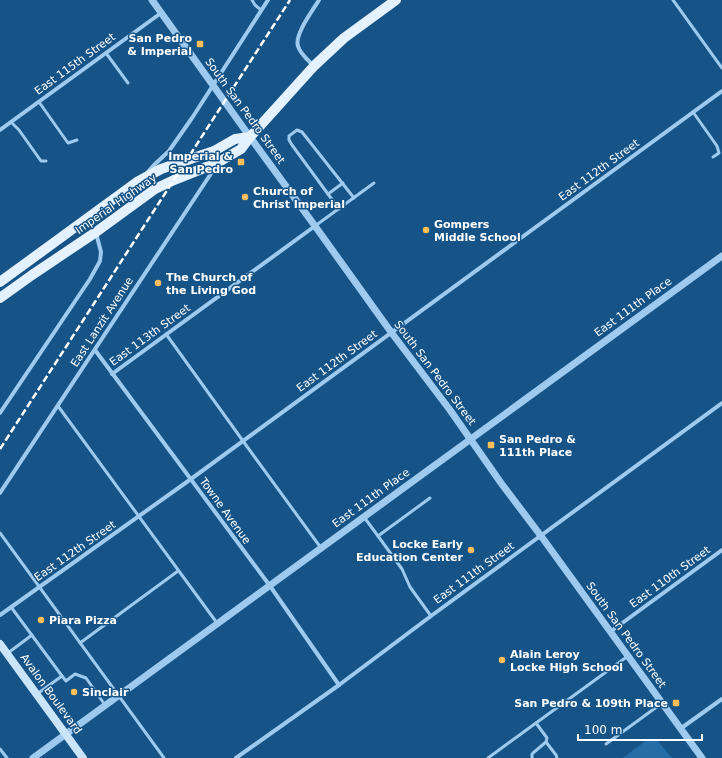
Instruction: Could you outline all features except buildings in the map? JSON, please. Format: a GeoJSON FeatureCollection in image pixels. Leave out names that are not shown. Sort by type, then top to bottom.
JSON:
{"type":"FeatureCollection","features":[{"type":"Feature","properties":{"kind":"main road","name":"Imperial Highway"},"geometry":{"type":"LineString","coordinates":[[0,298],[96,232],[155,189],[218,162],[241,148],[314,66],[344,38],[396,0]]}},
{"type":"Feature","properties":{"kind":"main road","name":"Imperial Highway"},"geometry":{"type":"LineString","coordinates":[[0,282],[140,180],[161,169],[214,151],[235,139],[250,137]]}},
{"type":"Feature","properties":{"kind":"main road"},"geometry":{"type":"LineString","coordinates":[[96,232],[97,224],[127,202],[140,180]]}},
{"type":"Feature","properties":{"kind":"main road","name":"Avalon Boulevard"},"geometry":{"type":"LineString","coordinates":[[0,644],[83,758]]}},
{"type":"Feature","properties":{"kind":"street","name":"South San Pedro Street"},"geometry":{"type":"LineString","coordinates":[[152,0],[391,332],[702,758]]}},
{"type":"Feature","properties":{"kind":"street"},"geometry":{"type":"LineString","coordinates":[[140,180],[169,151],[268,0]]}},
{"type":"Feature","properties":{"kind":"street"},"geometry":{"type":"LineString","coordinates":[[314,66],[297,45],[299,34],[319,0]]}},
{"type":"Feature","properties":{"kind":"street","name":"East 115th Street"},"geometry":{"type":"LineString","coordinates":[[0,130],[161,13]]}},
{"type":"Feature","properties":{"kind":"street","name":"East 112th Street"},"geometry":{"type":"LineString","coordinates":[[0,615],[191,479],[722,91]]}},
{"type":"Feature","properties":{"kind":"street","name":"East Lanzit Avenue"},"geometry":{"type":"LineString","coordinates":[[0,493],[218,162]]}},
{"type":"Feature","properties":{"kind":"street","name":"East 113th Street"},"geometry":{"type":"LineString","coordinates":[[112,374],[315,226]]}},
{"type":"Feature","properties":{"kind":"street"},"geometry":{"type":"LineString","coordinates":[[0,413],[90,279],[100,261],[101,252],[96,232]]}},
{"type":"Feature","properties":{"kind":"street","name":"East 111th Place"},"geometry":{"type":"LineString","coordinates":[[33,758],[722,256]]}},
{"type":"Feature","properties":{"kind":"street","name":"Towne Avenue"},"geometry":{"type":"LineString","coordinates":[[95,350],[270,586],[339,685]]}},
{"type":"Feature","properties":{"kind":"street","name":"East 111th Street"},"geometry":{"type":"LineString","coordinates":[[236,758],[339,685],[722,403]]}},
{"type":"Feature","properties":{"kind":"street","name":"East 110th Street"},"geometry":{"type":"LineString","coordinates":[[610,632],[722,550]]}},
{"type":"Feature","properties":{"kind":"street"},"geometry":{"type":"LineString","coordinates":[[680,729],[722,699]]}},
{"type":"Feature","properties":{"kind":"lane"},"geometry":{"type":"LineString","coordinates":[[252,0],[261,10]]}},
{"type":"Feature","properties":{"kind":"lane"},"geometry":{"type":"LineString","coordinates":[[673,0],[722,68]]}},
{"type":"Feature","properties":{"kind":"lane"},"geometry":{"type":"LineString","coordinates":[[106,53],[128,83]]}},
{"type":"Feature","properties":{"kind":"lane"},"geometry":{"type":"LineString","coordinates":[[39,102],[68,143],[76,140]]}},
{"type":"Feature","properties":{"kind":"lane"},"geometry":{"type":"LineString","coordinates":[[693,112],[717,146],[719,153],[713,157]]}},
{"type":"Feature","properties":{"kind":"lane"},"geometry":{"type":"LineString","coordinates":[[11,122],[19,130],[40,161],[46,161]]}},
{"type":"Feature","properties":{"kind":"lane"},"geometry":{"type":"LineString","coordinates":[[339,209],[289,140],[289,136],[297,130],[302,132],[354,198]]}},
{"type":"Feature","properties":{"kind":"lane"},"geometry":{"type":"LineString","coordinates":[[328,194],[343,183]]}},
{"type":"Feature","properties":{"kind":"lane"},"geometry":{"type":"LineString","coordinates":[[315,226],[374,183]]}},
{"type":"Feature","properties":{"kind":"lane"},"geometry":{"type":"LineString","coordinates":[[166,334],[320,548]]}},
{"type":"Feature","properties":{"kind":"lane"},"geometry":{"type":"LineString","coordinates":[[58,406],[217,623]]}},
{"type":"Feature","properties":{"kind":"lane"},"geometry":{"type":"LineString","coordinates":[[378,536],[430,498]]}},
{"type":"Feature","properties":{"kind":"lane"},"geometry":{"type":"LineString","coordinates":[[364,517],[402,569],[410,587],[431,616]]}},
{"type":"Feature","properties":{"kind":"lane"},"geometry":{"type":"LineString","coordinates":[[0,533],[164,758]]}},
{"type":"Feature","properties":{"kind":"lane"},"geometry":{"type":"LineString","coordinates":[[80,643],[178,570]]}},
{"type":"Feature","properties":{"kind":"lane"},"geometry":{"type":"LineString","coordinates":[[12,607],[66,681],[75,674],[86,678],[105,705]]}},
{"type":"Feature","properties":{"kind":"lane"},"geometry":{"type":"LineString","coordinates":[[7,654],[32,635]]}},
{"type":"Feature","properties":{"kind":"lane"},"geometry":{"type":"LineString","coordinates":[[488,758],[628,656]]}},
{"type":"Feature","properties":{"kind":"lane"},"geometry":{"type":"LineString","coordinates":[[37,694],[62,676]]}},
{"type":"Feature","properties":{"kind":"lane"},"geometry":{"type":"LineString","coordinates":[[606,744],[662,703]]}},
{"type":"Feature","properties":{"kind":"lane"},"geometry":{"type":"LineString","coordinates":[[536,723],[547,738],[546,742],[557,758]]}},
{"type":"Feature","properties":{"kind":"lane"},"geometry":{"type":"LineString","coordinates":[[532,758],[532,754],[546,742]]}},
{"type":"Feature","properties":{"kind":"lane"},"geometry":{"type":"LineString","coordinates":[[0,749],[7,758]]}},
{"type":"Feature","properties":{"kind":"shaded area"},"geometry":{"type":"Polygon","coordinates":[[[648,739],[658,741],[672,758],[623,758],[648,739]]]}},
{"type":"Feature","properties":{"kind":"railway"},"geometry":{"type":"LineString","coordinates":[[0,449],[290,0]]}},
{"type":"Feature","properties":{"kind":"place","name":"San Pedro & Imperial"},"geometry":{"type":"Point","coordinates":[200,44]}},
{"type":"Feature","properties":{"kind":"place","name":"Imperial & San Pedro"},"geometry":{"type":"Point","coordinates":[241,162]}},
{"type":"Feature","properties":{"kind":"place","name":"Church of Christ Imperial"},"geometry":{"type":"Point","coordinates":[245,197]}},
{"type":"Feature","properties":{"kind":"place","name":"Gompers Middle School"},"geometry":{"type":"Point","coordinates":[426,230]}},
{"type":"Feature","properties":{"kind":"place","name":"The Church of the Living God"},"geometry":{"type":"Point","coordinates":[158,283]}},
{"type":"Feature","properties":{"kind":"place","name":"San Pedro & 111th Place"},"geometry":{"type":"Point","coordinates":[491,445]}},
{"type":"Feature","properties":{"kind":"place","name":"Locke Early Education Center"},"geometry":{"type":"Point","coordinates":[471,550]}},
{"type":"Feature","properties":{"kind":"place","name":"Piara Pizza"},"geometry":{"type":"Point","coordinates":[41,620]}},
{"type":"Feature","properties":{"kind":"place","name":"Alain Leroy Locke High School"},"geometry":{"type":"Point","coordinates":[502,660]}},
{"type":"Feature","properties":{"kind":"place","name":"Sinclair"},"geometry":{"type":"Point","coordinates":[74,692]}},
{"type":"Feature","properties":{"kind":"place","name":"San Pedro & 109th Place"},"geometry":{"type":"Point","coordinates":[676,703]}}]}
